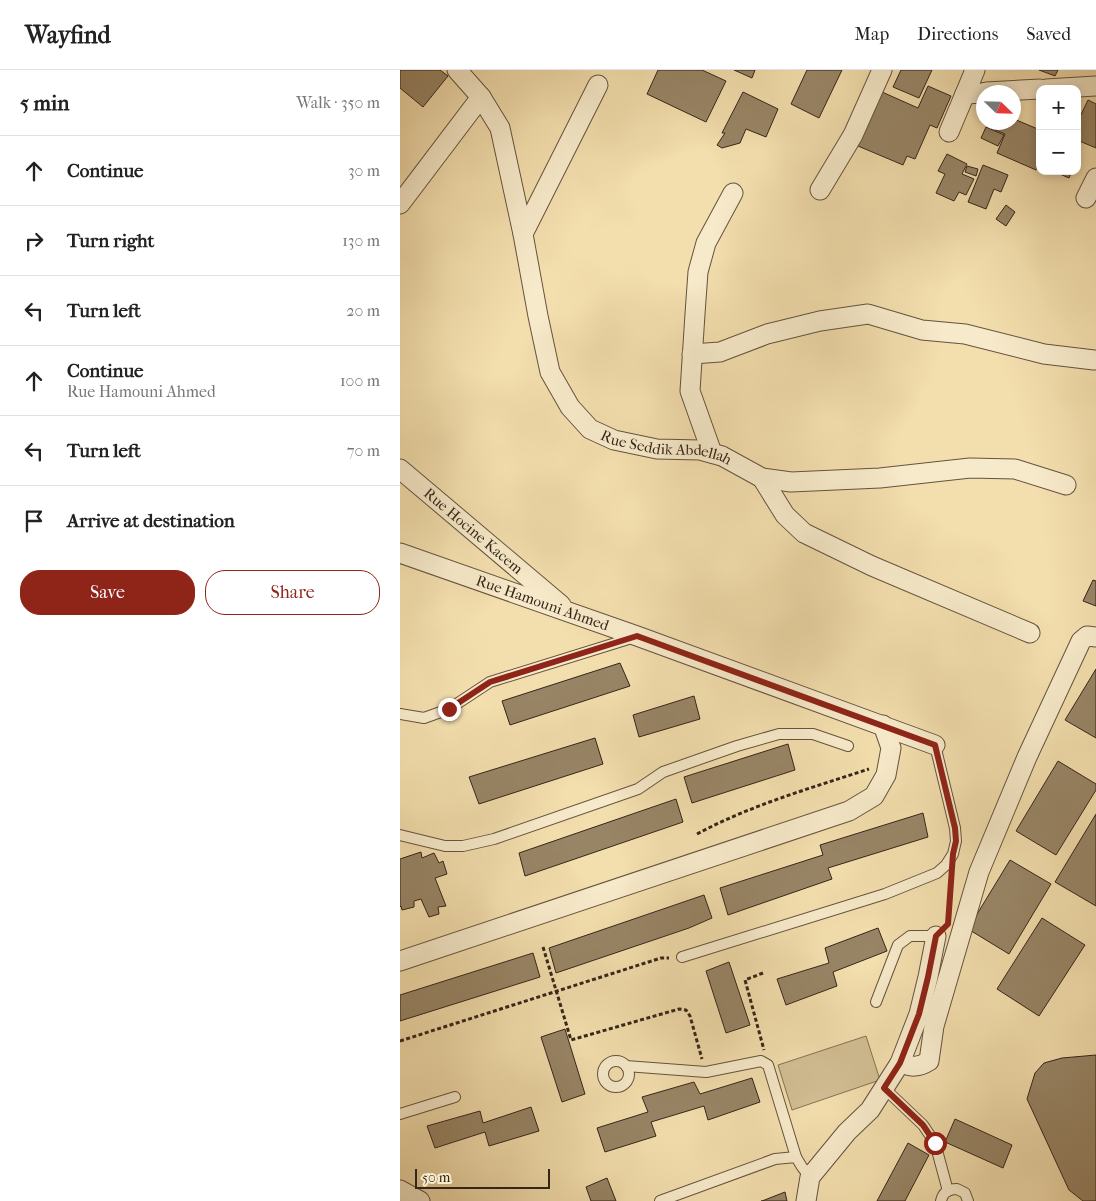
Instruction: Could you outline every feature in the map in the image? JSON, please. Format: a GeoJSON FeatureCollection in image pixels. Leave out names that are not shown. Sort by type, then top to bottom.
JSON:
{"type":"FeatureCollection","features":[{"type":"Feature","properties":{"kind":"street","name":"Rue Seddik Abdellah"},"geometry":{"type":"LineString","coordinates":[[457,70],[481,97],[500,128],[524,234],[550,372],[570,407],[590,429],[614,440],[657,449],[700,450],[712,453],[722,456],[762,478],[791,482],[880,478],[979,468],[1014,469],[1066,485]]}},
{"type":"Feature","properties":{"kind":"street"},"geometry":{"type":"LineString","coordinates":[[820,190],[853,135],[882,70]]}},
{"type":"Feature","properties":{"kind":"street"},"geometry":{"type":"LineString","coordinates":[[949,132],[975,70]]}},
{"type":"Feature","properties":{"kind":"street"},"geometry":{"type":"LineString","coordinates":[[524,234],[598,85]]}},
{"type":"Feature","properties":{"kind":"street"},"geometry":{"type":"LineString","coordinates":[[1081,87],[1096,86]]}},
{"type":"Feature","properties":{"kind":"street"},"geometry":{"type":"LineString","coordinates":[[1021,90],[1036,89]]}},
{"type":"Feature","properties":{"kind":"street"},"geometry":{"type":"LineString","coordinates":[[965,94],[976,93]]}},
{"type":"Feature","properties":{"kind":"street"},"geometry":{"type":"LineString","coordinates":[[400,204],[481,97]]}},
{"type":"Feature","properties":{"kind":"street"},"geometry":{"type":"LineString","coordinates":[[1086,198],[1096,178]]}},
{"type":"Feature","properties":{"kind":"street"},"geometry":{"type":"LineString","coordinates":[[712,453],[690,391],[698,272],[706,243],[733,193]]}},
{"type":"Feature","properties":{"kind":"street"},"geometry":{"type":"LineString","coordinates":[[692,354],[720,352],[767,334],[820,321],[868,314],[922,330],[965,334],[1044,354],[1094,360]]}},
{"type":"Feature","properties":{"kind":"street","name":"Rue Hocine Kacem"},"geometry":{"type":"LineString","coordinates":[[400,469],[571,613]]}},
{"type":"Feature","properties":{"kind":"street"},"geometry":{"type":"LineString","coordinates":[[762,478],[786,515],[804,533],[872,566],[1030,633]]}},
{"type":"Feature","properties":{"kind":"street","name":"Rue Hamouni Ahmed"},"geometry":{"type":"LineString","coordinates":[[400,553],[637,636],[935,745]]}},
{"type":"Feature","properties":{"kind":"street"},"geometry":{"type":"LineString","coordinates":[[900,1063],[911,1067],[920,1067],[929,1061],[934,1026],[979,872],[1027,758],[1081,641],[1087,636],[1096,637]]}},
{"type":"Feature","properties":{"kind":"street"},"geometry":{"type":"LineString","coordinates":[[400,961],[849,811],[874,796],[886,775],[892,748],[882,725]]}},
{"type":"Feature","properties":{"kind":"street"},"geometry":{"type":"LineString","coordinates":[[806,1201],[810,1176],[847,1132],[870,1110],[900,1063],[919,1014],[936,936]]}},
{"type":"Feature","properties":{"kind":"street"},"geometry":{"type":"LineString","coordinates":[[400,1190],[420,1201]]}},
{"type":"Feature","properties":{"kind":"lane"},"geometry":{"type":"LineString","coordinates":[[400,714],[424,718],[449,709],[490,682],[637,636]]}},
{"type":"Feature","properties":{"kind":"lane"},"geometry":{"type":"LineString","coordinates":[[400,835],[445,846],[463,846],[494,839],[638,789],[663,772],[737,746],[779,734],[813,734],[848,746]]}},
{"type":"Feature","properties":{"kind":"lane"},"geometry":{"type":"LineString","coordinates":[[682,957],[885,894],[937,873],[946,865],[953,854],[956,841],[955,828],[935,745]]}},
{"type":"Feature","properties":{"kind":"lane"},"geometry":{"type":"LineString","coordinates":[[876,1002],[898,945],[910,936],[936,936]]}},
{"type":"Feature","properties":{"kind":"lane"},"geometry":{"type":"LineString","coordinates":[[626,1066],[706,1072],[760,1061],[768,1065],[796,1157],[810,1176]]}},
{"type":"Feature","properties":{"kind":"lane"},"geometry":{"type":"LineString","coordinates":[[884,1088],[923,1125],[935,1143],[948,1191]]}},
{"type":"Feature","properties":{"kind":"lane"},"geometry":{"type":"LineString","coordinates":[[400,1114],[456,1097]]}},
{"type":"Feature","properties":{"kind":"lane"},"geometry":{"type":"LineString","coordinates":[[660,1201],[775,1159],[796,1157]]}},
{"type":"Feature","properties":{"kind":"lane"},"geometry":{"type":"LineString","coordinates":[[941,1201],[944,1194],[957,1188],[965,1193],[968,1201]]}},
{"type":"Feature","properties":{"kind":"path"},"geometry":{"type":"LineString","coordinates":[[697,834],[754,807],[889,763]]}},
{"type":"Feature","properties":{"kind":"path"},"geometry":{"type":"LineString","coordinates":[[949,906],[953,854]]}},
{"type":"Feature","properties":{"kind":"path"},"geometry":{"type":"LineString","coordinates":[[543,948],[571,1040],[679,1009],[686,1010],[690,1016],[706,1072]]}},
{"type":"Feature","properties":{"kind":"path"},"geometry":{"type":"LineString","coordinates":[[400,1041],[661,958],[682,957]]}},
{"type":"Feature","properties":{"kind":"path"},"geometry":{"type":"LineString","coordinates":[[764,973],[745,980],[768,1065]]}},
{"type":"Feature","properties":{"kind":"shaded area"},"geometry":{"type":"Polygon","coordinates":[[[866,1036],[880,1080],[792,1110],[778,1065],[866,1036]]]}},
{"type":"Feature","properties":{"kind":"building"},"geometry":{"type":"Polygon","coordinates":[[[400,70],[440,70],[448,76],[423,107],[400,88],[400,70]]]}},
{"type":"Feature","properties":{"kind":"building"},"geometry":{"type":"Polygon","coordinates":[[[658,70],[702,70],[726,81],[706,122],[647,94],[658,70]]]}},
{"type":"Feature","properties":{"kind":"building"},"geometry":{"type":"Polygon","coordinates":[[[734,70],[755,70],[752,78],[734,70]]]}},
{"type":"Feature","properties":{"kind":"building"},"geometry":{"type":"Polygon","coordinates":[[[807,70],[842,70],[819,118],[791,104],[807,70]]]}},
{"type":"Feature","properties":{"kind":"building"},"geometry":{"type":"Polygon","coordinates":[[[901,70],[932,70],[919,98],[893,87],[901,70]]]}},
{"type":"Feature","properties":{"kind":"building"},"geometry":{"type":"Polygon","coordinates":[[[1039,70],[1058,70],[1055,76],[1039,70]]]}},
{"type":"Feature","properties":{"kind":"building"},"geometry":{"type":"Polygon","coordinates":[[[928,86],[951,96],[937,128],[930,125],[915,159],[907,156],[903,165],[858,146],[882,92],[918,108],[928,86]]]}},
{"type":"Feature","properties":{"kind":"building"},"geometry":{"type":"Polygon","coordinates":[[[743,92],[778,109],[766,137],[746,129],[740,143],[722,148],[717,145],[725,133],[722,133],[743,92]]]}},
{"type":"Feature","properties":{"kind":"building"},"geometry":{"type":"Polygon","coordinates":[[[1088,100],[1096,104],[1096,148],[1081,142],[1081,115],[1088,100]]]}},
{"type":"Feature","properties":{"kind":"building"},"geometry":{"type":"Polygon","coordinates":[[[1021,122],[1036,128],[1036,170],[997,153],[1005,134],[995,130],[1021,130],[1021,122]]]}},
{"type":"Feature","properties":{"kind":"building"},"geometry":{"type":"Polygon","coordinates":[[[985,130],[993,130],[1004,135],[998,146],[981,138],[985,130]]]}},
{"type":"Feature","properties":{"kind":"building"},"geometry":{"type":"Polygon","coordinates":[[[947,154],[967,164],[962,174],[974,179],[966,195],[959,192],[954,201],[936,193],[945,174],[938,171],[947,154]]]}},
{"type":"Feature","properties":{"kind":"building"},"geometry":{"type":"Polygon","coordinates":[[[983,165],[1008,175],[1001,192],[994,189],[986,209],[968,202],[983,165]]]}},
{"type":"Feature","properties":{"kind":"building"},"geometry":{"type":"Polygon","coordinates":[[[967,166],[978,169],[976,176],[965,172],[967,166]]]}},
{"type":"Feature","properties":{"kind":"building"},"geometry":{"type":"Polygon","coordinates":[[[1006,205],[1015,212],[1006,226],[996,219],[1006,205]]]}},
{"type":"Feature","properties":{"kind":"building"},"geometry":{"type":"Polygon","coordinates":[[[1093,580],[1096,581],[1096,606],[1083,601],[1093,580]]]}},
{"type":"Feature","properties":{"kind":"building"},"geometry":{"type":"Polygon","coordinates":[[[620,663],[630,686],[510,725],[502,701],[620,663]]]}},
{"type":"Feature","properties":{"kind":"building"},"geometry":{"type":"Polygon","coordinates":[[[1096,669],[1096,738],[1065,720],[1096,669]]]}},
{"type":"Feature","properties":{"kind":"building"},"geometry":{"type":"Polygon","coordinates":[[[694,696],[700,719],[639,737],[633,715],[694,696]]]}},
{"type":"Feature","properties":{"kind":"building"},"geometry":{"type":"Polygon","coordinates":[[[595,738],[603,764],[479,804],[469,777],[595,738]]]}},
{"type":"Feature","properties":{"kind":"building"},"geometry":{"type":"Polygon","coordinates":[[[788,744],[795,770],[692,803],[684,777],[788,744]]]}},
{"type":"Feature","properties":{"kind":"building"},"geometry":{"type":"Polygon","coordinates":[[[1058,761],[1096,784],[1096,790],[1056,855],[1016,831],[1058,761]]]}},
{"type":"Feature","properties":{"kind":"building"},"geometry":{"type":"Polygon","coordinates":[[[676,799],[683,822],[525,876],[519,853],[676,799]]]}},
{"type":"Feature","properties":{"kind":"building"},"geometry":{"type":"Polygon","coordinates":[[[923,813],[928,837],[828,868],[832,879],[728,915],[720,888],[823,855],[820,845],[923,813]]]}},
{"type":"Feature","properties":{"kind":"building"},"geometry":{"type":"Polygon","coordinates":[[[1096,814],[1096,906],[1055,882],[1096,814]]]}},
{"type":"Feature","properties":{"kind":"building"},"geometry":{"type":"Polygon","coordinates":[[[421,852],[422,858],[434,853],[439,863],[443,861],[447,874],[435,878],[446,906],[438,907],[439,914],[429,917],[421,899],[414,901],[414,907],[402,910],[400,907],[400,859],[421,852]]]}},
{"type":"Feature","properties":{"kind":"building"},"geometry":{"type":"Polygon","coordinates":[[[1010,860],[1051,884],[1009,954],[968,929],[1010,860]]]}},
{"type":"Feature","properties":{"kind":"building"},"geometry":{"type":"Polygon","coordinates":[[[704,895],[712,918],[689,928],[556,973],[549,948],[704,895]]]}},
{"type":"Feature","properties":{"kind":"building"},"geometry":{"type":"Polygon","coordinates":[[[1042,918],[1085,945],[1039,1016],[997,989],[1042,918]]]}},
{"type":"Feature","properties":{"kind":"building"},"geometry":{"type":"Polygon","coordinates":[[[878,928],[887,951],[833,972],[837,986],[786,1005],[777,979],[829,963],[825,948],[878,928]]]}},
{"type":"Feature","properties":{"kind":"building"},"geometry":{"type":"Polygon","coordinates":[[[533,953],[540,977],[400,1021],[400,995],[533,953]]]}},
{"type":"Feature","properties":{"kind":"building"},"geometry":{"type":"Polygon","coordinates":[[[729,962],[750,1025],[726,1033],[706,971],[729,962]]]}},
{"type":"Feature","properties":{"kind":"building"},"geometry":{"type":"Polygon","coordinates":[[[565,1029],[585,1094],[562,1102],[541,1037],[565,1029]]]}},
{"type":"Feature","properties":{"kind":"building"},"geometry":{"type":"Polygon","coordinates":[[[1096,1055],[1096,1201],[1083,1201],[1069,1190],[1027,1099],[1035,1073],[1044,1063],[1062,1058],[1096,1055]]]}},
{"type":"Feature","properties":{"kind":"building"},"geometry":{"type":"Polygon","coordinates":[[[752,1078],[760,1102],[708,1120],[704,1106],[651,1122],[656,1136],[605,1152],[597,1128],[648,1112],[642,1097],[694,1082],[700,1094],[752,1078]]]}},
{"type":"Feature","properties":{"kind":"building"},"geometry":{"type":"Polygon","coordinates":[[[531,1107],[539,1131],[489,1146],[485,1132],[435,1148],[427,1126],[480,1111],[483,1123],[531,1107]]]}},
{"type":"Feature","properties":{"kind":"building"},"geometry":{"type":"Polygon","coordinates":[[[955,1119],[1012,1145],[1003,1168],[945,1142],[955,1119]]]}},
{"type":"Feature","properties":{"kind":"building"},"geometry":{"type":"Polygon","coordinates":[[[908,1143],[929,1155],[905,1201],[877,1201],[908,1143]]]}},
{"type":"Feature","properties":{"kind":"building"},"geometry":{"type":"Polygon","coordinates":[[[607,1178],[616,1201],[591,1201],[586,1187],[607,1178]]]}},
{"type":"Feature","properties":{"kind":"building"},"geometry":{"type":"Polygon","coordinates":[[[785,1192],[787,1201],[762,1201],[785,1192]]]}},
{"type":"Feature","properties":{"kind":"route"},"geometry":{"type":"LineString","coordinates":[[449,709],[490,682],[637,636],[935,745],[955,828],[956,841],[953,854],[948,924],[936,936],[919,1014],[900,1063],[884,1088],[923,1125],[935,1143]]}}]}
